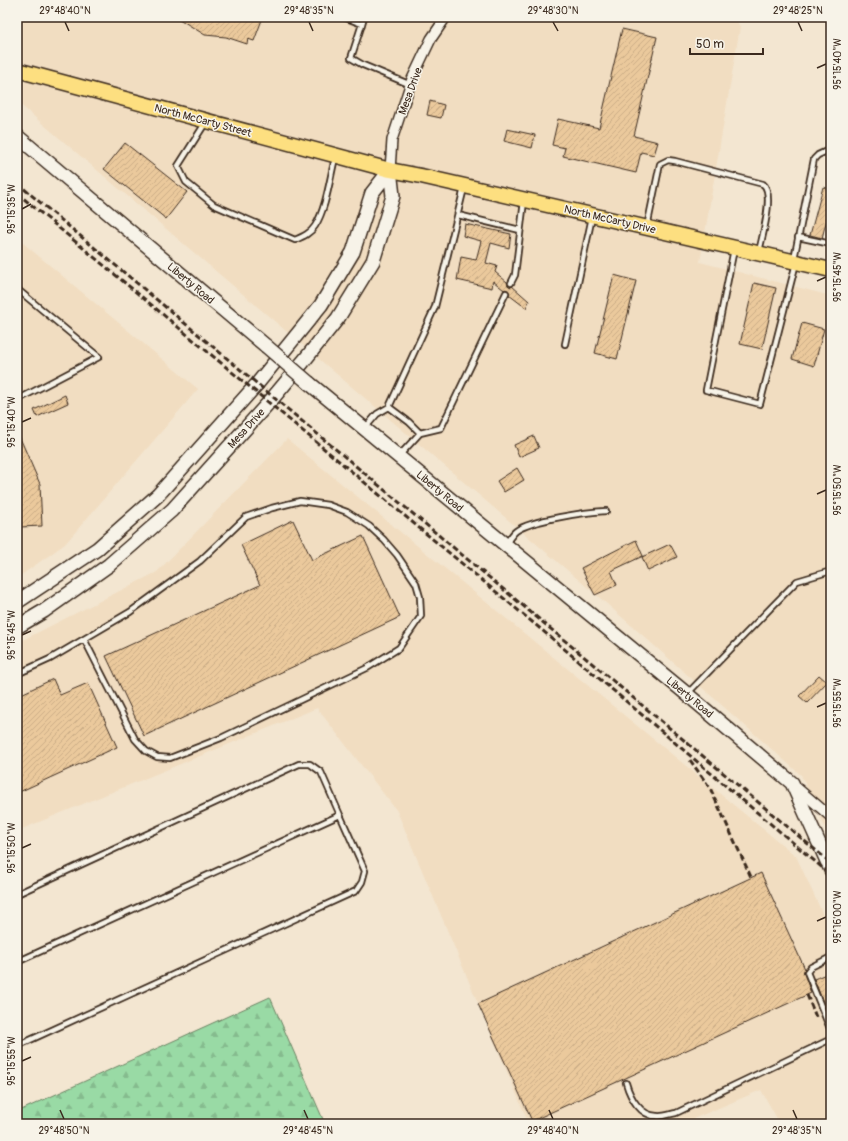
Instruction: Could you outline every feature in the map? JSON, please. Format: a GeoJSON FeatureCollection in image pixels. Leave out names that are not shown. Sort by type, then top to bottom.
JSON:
{"type":"FeatureCollection","features":[{"type":"Feature","properties":{"kind":"main road","name":"North McCarty Street"},"geometry":{"type":"LineString","coordinates":[[17,70],[390,170]]}},
{"type":"Feature","properties":{"kind":"main road","name":"Liberty Road"},"geometry":{"type":"LineString","coordinates":[[17,136],[364,429],[687,694],[792,783],[831,870]]}},
{"type":"Feature","properties":{"kind":"main road","name":"North McCarty Drive"},"geometry":{"type":"LineString","coordinates":[[390,170],[524,199],[795,262],[830,267]]}},
{"type":"Feature","properties":{"kind":"main road","name":"Mesa Drive"},"geometry":{"type":"LineString","coordinates":[[17,627],[44,611],[109,565],[172,510],[272,399],[303,362],[338,318],[373,261],[393,196],[390,170]]}},
{"type":"Feature","properties":{"kind":"main road","name":"Mesa Drive"},"geometry":{"type":"LineString","coordinates":[[17,602],[97,549],[158,495],[257,384],[321,305],[354,252],[372,193],[390,170]]}},
{"type":"Feature","properties":{"kind":"street","name":"Mesa Drive"},"geometry":{"type":"LineString","coordinates":[[390,170],[392,140],[410,85],[431,39],[446,17]]}},
{"type":"Feature","properties":{"kind":"street"},"geometry":{"type":"LineString","coordinates":[[792,783],[831,817]]}},
{"type":"Feature","properties":{"kind":"lane"},"geometry":{"type":"LineString","coordinates":[[344,17],[362,24]]}},
{"type":"Feature","properties":{"kind":"lane"},"geometry":{"type":"LineString","coordinates":[[364,17],[351,58],[363,65],[410,85]]}},
{"type":"Feature","properties":{"kind":"lane"},"geometry":{"type":"LineString","coordinates":[[206,121],[178,166],[186,182],[214,205],[295,240],[307,235],[315,227],[323,208],[335,156]]}},
{"type":"Feature","properties":{"kind":"lane"},"geometry":{"type":"LineString","coordinates":[[734,248],[706,390],[760,404],[795,262],[798,237],[814,159],[818,155],[831,149]]}},
{"type":"Feature","properties":{"kind":"lane"},"geometry":{"type":"LineString","coordinates":[[647,228],[660,164],[668,160],[675,161],[763,184],[767,187],[769,192],[768,204],[759,253]]}},
{"type":"Feature","properties":{"kind":"lane"},"geometry":{"type":"LineString","coordinates":[[364,429],[377,414],[389,407],[435,307],[465,186]]}},
{"type":"Feature","properties":{"kind":"lane"},"geometry":{"type":"LineString","coordinates":[[511,283],[515,275],[524,199]]}},
{"type":"Feature","properties":{"kind":"lane"},"geometry":{"type":"LineString","coordinates":[[458,215],[520,230]]}},
{"type":"Feature","properties":{"kind":"lane"},"geometry":{"type":"LineString","coordinates":[[566,344],[592,215]]}},
{"type":"Feature","properties":{"kind":"lane"},"geometry":{"type":"LineString","coordinates":[[798,237],[831,244]]}},
{"type":"Feature","properties":{"kind":"lane"},"geometry":{"type":"LineString","coordinates":[[17,289],[99,357],[17,400]]}},
{"type":"Feature","properties":{"kind":"lane"},"geometry":{"type":"LineString","coordinates":[[398,457],[420,433],[441,428],[506,293]]}},
{"type":"Feature","properties":{"kind":"lane"},"geometry":{"type":"LineString","coordinates":[[389,407],[409,422],[420,433]]}},
{"type":"Feature","properties":{"kind":"lane"},"geometry":{"type":"LineString","coordinates":[[17,674],[50,659],[84,639],[130,612],[200,561],[246,516],[300,501],[328,506],[347,512],[369,526],[397,556],[416,583],[420,597],[421,616],[399,648],[367,668],[292,705],[221,738],[170,758],[157,757],[135,739],[84,639]]}},
{"type":"Feature","properties":{"kind":"lane"},"geometry":{"type":"LineString","coordinates":[[505,545],[516,531],[534,524],[581,513],[606,511]]}},
{"type":"Feature","properties":{"kind":"lane"},"geometry":{"type":"LineString","coordinates":[[687,694],[796,581],[831,571]]}},
{"type":"Feature","properties":{"kind":"lane"},"geometry":{"type":"LineString","coordinates":[[17,894],[299,764],[310,764],[321,772],[365,871],[362,882],[356,891],[17,1046]]}},
{"type":"Feature","properties":{"kind":"lane"},"geometry":{"type":"LineString","coordinates":[[17,952],[19,961],[340,815]]}},
{"type":"Feature","properties":{"kind":"lane"},"geometry":{"type":"LineString","coordinates":[[831,957],[811,967],[806,972],[831,1031]]}},
{"type":"Feature","properties":{"kind":"lane"},"geometry":{"type":"LineString","coordinates":[[626,1083],[630,1097],[643,1111],[656,1116],[676,1113],[831,1039]]}},
{"type":"Feature","properties":{"kind":"shaded area"},"geometry":{"type":"Polygon","coordinates":[[[17,17],[735,17],[740,27],[700,262],[831,296],[831,840],[801,775],[607,604],[17,102],[17,17]]]}},
{"type":"Feature","properties":{"kind":"shaded area"},"geometry":{"type":"Polygon","coordinates":[[[17,238],[198,389],[65,544],[17,578],[17,238]]]}},
{"type":"Feature","properties":{"kind":"shaded area"},"geometry":{"type":"Polygon","coordinates":[[[287,439],[796,856],[831,932],[831,1124],[780,1124],[761,1090],[681,1124],[529,1124],[397,811],[317,708],[17,831],[17,643],[157,572],[287,439]]]}},
{"type":"Feature","properties":{"kind":"green space"},"geometry":{"type":"Polygon","coordinates":[[[270,997],[325,1124],[17,1124],[17,1112],[270,997]]]}},
{"type":"Feature","properties":{"kind":"building"},"geometry":{"type":"Polygon","coordinates":[[[176,17],[263,17],[254,41],[248,39],[247,44],[226,37],[205,35],[176,17]]]}},
{"type":"Feature","properties":{"kind":"building"},"geometry":{"type":"Polygon","coordinates":[[[622,29],[657,37],[634,136],[658,142],[654,155],[641,152],[636,173],[563,156],[565,148],[552,145],[558,119],[599,128],[622,29]]]}},
{"type":"Feature","properties":{"kind":"building"},"geometry":{"type":"Polygon","coordinates":[[[430,101],[444,105],[441,118],[427,115],[430,101]]]}},
{"type":"Feature","properties":{"kind":"building"},"geometry":{"type":"Polygon","coordinates":[[[507,129],[535,135],[532,148],[504,141],[507,129]]]}},
{"type":"Feature","properties":{"kind":"building"},"geometry":{"type":"Polygon","coordinates":[[[125,143],[187,192],[166,219],[104,169],[125,143]]]}},
{"type":"Feature","properties":{"kind":"building"},"geometry":{"type":"Polygon","coordinates":[[[823,187],[831,189],[831,212],[829,211],[822,238],[810,235],[823,187]]]}},
{"type":"Feature","properties":{"kind":"building"},"geometry":{"type":"Polygon","coordinates":[[[465,224],[511,234],[509,248],[491,243],[486,263],[497,266],[495,272],[507,282],[509,286],[512,286],[529,301],[526,308],[509,295],[508,290],[504,290],[493,281],[492,288],[457,280],[461,257],[476,260],[481,241],[463,236],[465,224]]]}},
{"type":"Feature","properties":{"kind":"building"},"geometry":{"type":"Polygon","coordinates":[[[614,275],[636,281],[617,359],[595,353],[614,275]]]}},
{"type":"Feature","properties":{"kind":"building"},"geometry":{"type":"Polygon","coordinates":[[[754,283],[776,288],[762,349],[740,344],[754,283]]]}},
{"type":"Feature","properties":{"kind":"building"},"geometry":{"type":"Polygon","coordinates":[[[802,323],[824,329],[814,366],[792,359],[802,323]]]}},
{"type":"Feature","properties":{"kind":"building"},"geometry":{"type":"Polygon","coordinates":[[[65,395],[68,403],[37,417],[34,410],[65,395]]]}},
{"type":"Feature","properties":{"kind":"building"},"geometry":{"type":"Polygon","coordinates":[[[17,431],[40,484],[42,526],[20,527],[17,485],[17,431]]]}},
{"type":"Feature","properties":{"kind":"building"},"geometry":{"type":"Polygon","coordinates":[[[534,436],[539,448],[519,457],[514,445],[534,436]]]}},
{"type":"Feature","properties":{"kind":"building"},"geometry":{"type":"Polygon","coordinates":[[[517,468],[524,480],[504,492],[497,481],[517,468]]]}},
{"type":"Feature","properties":{"kind":"building"},"geometry":{"type":"Polygon","coordinates":[[[293,520],[312,560],[363,536],[400,617],[144,736],[106,656],[260,585],[241,545],[293,520]]]}},
{"type":"Feature","properties":{"kind":"building"},"geometry":{"type":"Polygon","coordinates":[[[636,540],[643,556],[611,571],[617,585],[595,595],[581,568],[636,540]]]}},
{"type":"Feature","properties":{"kind":"building"},"geometry":{"type":"Polygon","coordinates":[[[670,544],[677,557],[648,571],[642,557],[670,544]]]}},
{"type":"Feature","properties":{"kind":"building"},"geometry":{"type":"Polygon","coordinates":[[[819,675],[827,682],[807,703],[799,696],[819,675]]]}},
{"type":"Feature","properties":{"kind":"building"},"geometry":{"type":"Polygon","coordinates":[[[53,679],[60,695],[88,683],[117,747],[17,793],[17,696],[53,679]]]}},
{"type":"Feature","properties":{"kind":"building"},"geometry":{"type":"Polygon","coordinates":[[[761,873],[805,969],[804,973],[811,993],[532,1121],[478,1004],[761,873]]]}},
{"type":"Feature","properties":{"kind":"building"},"geometry":{"type":"Polygon","coordinates":[[[831,972],[831,1005],[825,1007],[814,979],[831,972]]]}},
{"type":"Feature","properties":{"kind":"railway"},"geometry":{"type":"LineString","coordinates":[[17,183],[831,863]]}},
{"type":"Feature","properties":{"kind":"railway"},"geometry":{"type":"LineString","coordinates":[[17,193],[549,636],[831,875]]}},
{"type":"Feature","properties":{"kind":"railway"},"geometry":{"type":"LineString","coordinates":[[690,760],[710,788],[751,877]]}},
{"type":"Feature","properties":{"kind":"railway"},"geometry":{"type":"LineString","coordinates":[[807,995],[816,1017]]}}]}
